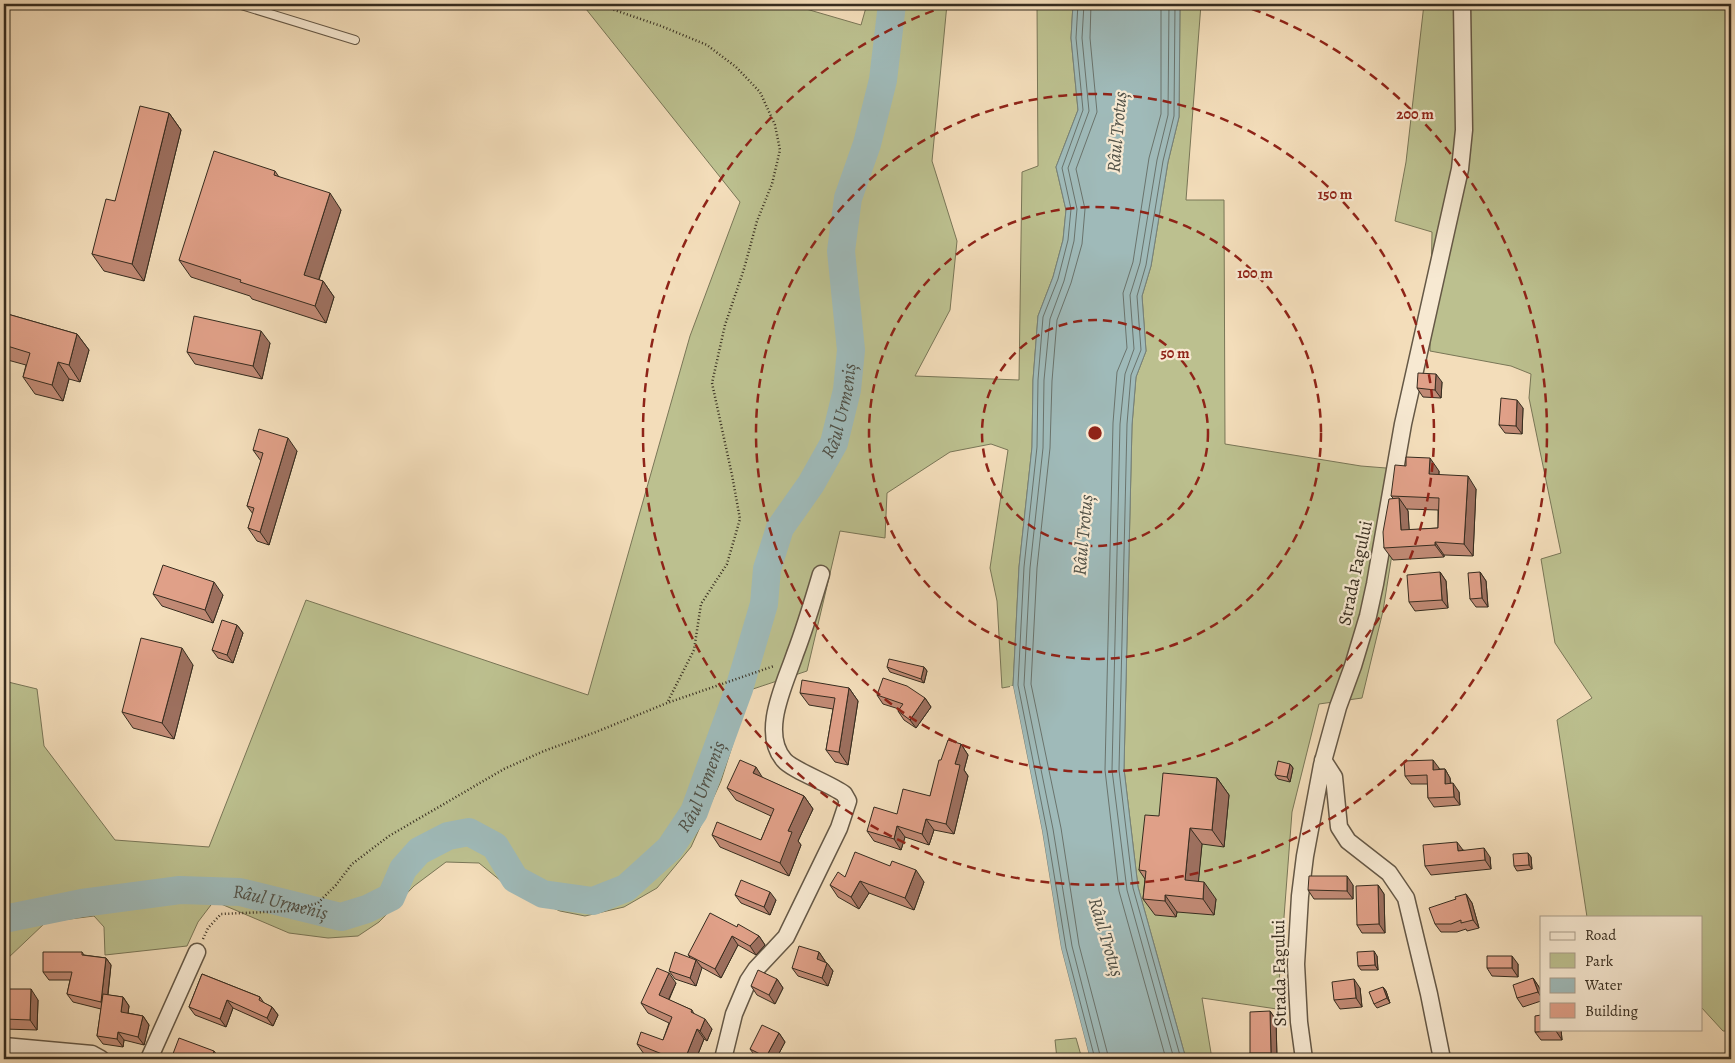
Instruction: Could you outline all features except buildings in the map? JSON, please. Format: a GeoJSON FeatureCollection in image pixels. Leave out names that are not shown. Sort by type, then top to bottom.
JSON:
{"type":"FeatureCollection","features":[{"type":"Feature","properties":{"kind":"street","name":"Strada Fagului"},"geometry":{"type":"LineString","coordinates":[[1304,1059],[1296,991],[1296,937],[1304,864],[1324,760],[1338,707],[1362,637],[1369,608],[1403,424],[1460,168],[1464,130],[1462,4]]}},
{"type":"Feature","properties":{"kind":"street"},"geometry":{"type":"LineString","coordinates":[[723,1059],[734,1014],[748,981],[756,969],[786,937],[839,828],[848,801],[844,794],[835,788],[785,762],[775,742],[775,718],[780,696],[821,574]]}},
{"type":"Feature","properties":{"kind":"street"},"geometry":{"type":"LineString","coordinates":[[1324,760],[1334,777],[1339,827],[1348,841],[1390,873],[1406,898],[1442,1059]]}},
{"type":"Feature","properties":{"kind":"street"},"geometry":{"type":"LineString","coordinates":[[149,1059],[197,952]]}},
{"type":"Feature","properties":{"kind":"street"},"geometry":{"type":"LineString","coordinates":[[4,1046],[92,1054],[102,1059]]}},
{"type":"Feature","properties":{"kind":"lane"},"geometry":{"type":"LineString","coordinates":[[238,4],[355,40]]}},
{"type":"Feature","properties":{"kind":"path"},"geometry":{"type":"LineString","coordinates":[[597,4],[661,26],[707,45],[736,67],[760,92],[775,125],[780,150],[772,184],[757,221],[744,269],[725,325],[712,384],[740,519],[727,564],[701,604],[694,650],[666,703]]}},
{"type":"Feature","properties":{"kind":"path"},"geometry":{"type":"LineString","coordinates":[[197,952],[208,928],[221,914],[288,911],[318,903],[336,886],[352,864],[388,836],[504,769],[544,751],[666,703],[794,658]]}},
{"type":"Feature","properties":{"kind":"green space"},"geometry":{"type":"Polygon","coordinates":[[[582,4],[789,4],[861,25],[867,4],[947,4],[932,161],[957,241],[950,310],[915,376],[1019,380],[1022,172],[1038,166],[1037,4],[1073,4],[1071,38],[1078,110],[1056,167],[1066,210],[1063,240],[1053,277],[1038,316],[1033,380],[1032,447],[1019,567],[1013,686],[1002,688],[997,601],[990,568],[1008,450],[991,444],[950,452],[887,493],[885,538],[840,531],[807,671],[750,690],[721,781],[691,847],[657,888],[624,907],[585,916],[560,911],[512,890],[479,863],[446,862],[414,886],[379,922],[358,936],[328,938],[289,933],[214,901],[198,922],[187,946],[105,955],[104,927],[94,916],[46,922],[4,960],[4,681],[37,689],[44,746],[115,840],[209,847],[306,600],[588,695],[690,336],[740,202],[582,4]]]}},
{"type":"Feature","properties":{"kind":"green space"},"geometry":{"type":"Polygon","coordinates":[[[1180,4],[1201,4],[1186,200],[1224,200],[1225,444],[1405,472],[1383,611],[1362,698],[1319,704],[1292,812],[1277,1009],[1202,998],[1212,1059],[1186,1059],[1138,887],[1124,769],[1132,425],[1136,377],[1146,351],[1142,296],[1151,266],[1168,162],[1179,117],[1180,4]]]}},
{"type":"Feature","properties":{"kind":"green space"},"geometry":{"type":"Polygon","coordinates":[[[1424,4],[1731,4],[1731,1031],[1723,1031],[1702,1008],[1702,916],[1587,916],[1557,720],[1592,698],[1555,643],[1541,559],[1561,553],[1529,398],[1531,374],[1511,366],[1430,351],[1432,232],[1395,221],[1406,162],[1424,4]]]}},
{"type":"Feature","properties":{"kind":"green space"},"geometry":{"type":"Polygon","coordinates":[[[1076,1038],[1082,1059],[1057,1059],[1055,1040],[1076,1038]]]}},
{"type":"Feature","properties":{"kind":"water","name":"Râul Trotuș"},"geometry":{"type":"Polygon","coordinates":[[[1073,4],[1180,4],[1179,117],[1168,162],[1151,266],[1142,296],[1146,351],[1136,377],[1132,425],[1124,769],[1138,887],[1186,1059],[1090,1059],[1061,948],[1042,831],[1013,686],[1019,567],[1032,447],[1033,380],[1038,316],[1053,277],[1063,240],[1066,210],[1056,167],[1078,110],[1071,38],[1073,4]]]}},
{"type":"Feature","properties":{"kind":"pier"},"geometry":{"type":"Polygon","coordinates":[[[1010,686],[1013,686],[1042,831],[1061,948],[1090,1059],[1088,1059],[1079,1029],[1058,949],[1040,832],[1010,686]]]}},
{"type":"Feature","properties":{"kind":"waterway","name":"Râul Urmeniș"},"geometry":{"type":"LineString","coordinates":[[4,919],[82,903],[180,890],[240,892],[341,917],[367,909],[391,897],[403,869],[419,851],[448,836],[469,832],[495,846],[515,879],[543,894],[593,901],[626,888],[670,848],[694,812],[739,689],[764,604],[767,569],[780,528],[811,484],[834,443],[847,390],[851,350],[841,251],[848,198],[867,144],[883,80],[892,4]]}}]}
